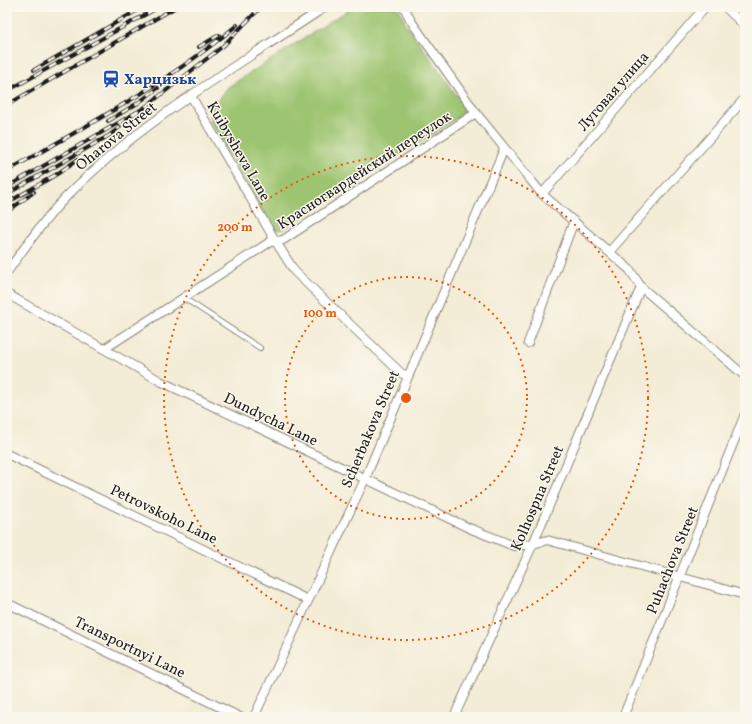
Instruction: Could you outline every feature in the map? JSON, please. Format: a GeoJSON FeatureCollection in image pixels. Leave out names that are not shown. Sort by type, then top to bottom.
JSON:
{"type":"FeatureCollection","features":[{"type":"Feature","properties":{"kind":"street","name":"Oharova Street"},"geometry":{"type":"LineString","coordinates":[[7,272],[66,197],[89,175],[156,120],[325,7]]}},
{"type":"Feature","properties":{"kind":"street"},"geometry":{"type":"LineString","coordinates":[[404,7],[411,21],[476,113],[542,194],[610,251],[630,270],[641,287],[745,376]]}},
{"type":"Feature","properties":{"kind":"street","name":"Луговая улица"},"geometry":{"type":"LineString","coordinates":[[542,194],[705,7]]}},
{"type":"Feature","properties":{"kind":"street"},"geometry":{"type":"LineString","coordinates":[[725,7],[743,23]]}},
{"type":"Feature","properties":{"kind":"street","name":"Kuibysheva Lane"},"geometry":{"type":"LineString","coordinates":[[191,96],[295,272],[401,373],[408,376]]}},
{"type":"Feature","properties":{"kind":"street"},"geometry":{"type":"LineString","coordinates":[[610,251],[745,98]]}},
{"type":"Feature","properties":{"kind":"street","name":"Красногвардейский переулок"},"geometry":{"type":"LineString","coordinates":[[104,350],[270,242],[283,240],[476,113]]}},
{"type":"Feature","properties":{"kind":"street","name":"Scherbakova Street"},"geometry":{"type":"LineString","coordinates":[[254,717],[365,479],[504,149]]}},
{"type":"Feature","properties":{"kind":"street"},"geometry":{"type":"LineString","coordinates":[[528,343],[574,221]]}},
{"type":"Feature","properties":{"kind":"street","name":"Kolhospna Street"},"geometry":{"type":"LineString","coordinates":[[454,717],[533,544],[641,287]]}},
{"type":"Feature","properties":{"kind":"street","name":"Dundycha Lane"},"geometry":{"type":"LineString","coordinates":[[7,294],[162,382],[469,528],[514,546],[533,544],[547,540],[745,595]]}},
{"type":"Feature","properties":{"kind":"street","name":"Puhachova Street"},"geometry":{"type":"LineString","coordinates":[[623,717],[745,414]]}},
{"type":"Feature","properties":{"kind":"street","name":"Petrovskoho Lane"},"geometry":{"type":"LineString","coordinates":[[7,454],[308,600]]}},
{"type":"Feature","properties":{"kind":"street","name":"Transportnyi Lane"},"geometry":{"type":"LineString","coordinates":[[7,603],[240,717]]}},
{"type":"Feature","properties":{"kind":"lane"},"geometry":{"type":"LineString","coordinates":[[184,298],[260,348]]}},
{"type":"Feature","properties":{"kind":"green space"},"geometry":{"type":"Polygon","coordinates":[[[353,7],[398,7],[406,24],[465,107],[460,116],[283,229],[277,230],[272,227],[210,121],[212,109],[228,87],[353,7]]]}},
{"type":"Feature","properties":{"kind":"railway"},"geometry":{"type":"LineString","coordinates":[[34,70],[143,7]]}},
{"type":"Feature","properties":{"kind":"railway"},"geometry":{"type":"LineString","coordinates":[[7,91],[159,7]]}},
{"type":"Feature","properties":{"kind":"railway"},"geometry":{"type":"LineString","coordinates":[[7,105],[176,7]]}},
{"type":"Feature","properties":{"kind":"railway"},"geometry":{"type":"LineString","coordinates":[[7,187],[144,108],[223,46],[261,7]]}},
{"type":"Feature","properties":{"kind":"railway"},"geometry":{"type":"LineString","coordinates":[[7,171],[155,85],[211,46],[237,25]]}},
{"type":"Feature","properties":{"kind":"railway"},"geometry":{"type":"LineString","coordinates":[[199,47],[219,35]]}},
{"type":"Feature","properties":{"kind":"railway"},"geometry":{"type":"LineString","coordinates":[[108,121],[138,103],[158,88]]}},
{"type":"Feature","properties":{"kind":"railway"},"geometry":{"type":"LineString","coordinates":[[7,194],[110,135],[120,127]]}},
{"type":"Feature","properties":{"kind":"railway"},"geometry":{"type":"LineString","coordinates":[[7,203],[57,174],[77,160]]}},
{"type":"Feature","properties":{"kind":"railway"},"geometry":{"type":"LineString","coordinates":[[7,212],[34,192]]}},
{"type":"Feature","properties":{"kind":"place","name":"Харцизьк"},"geometry":{"type":"Point","coordinates":[111,79]}}]}
